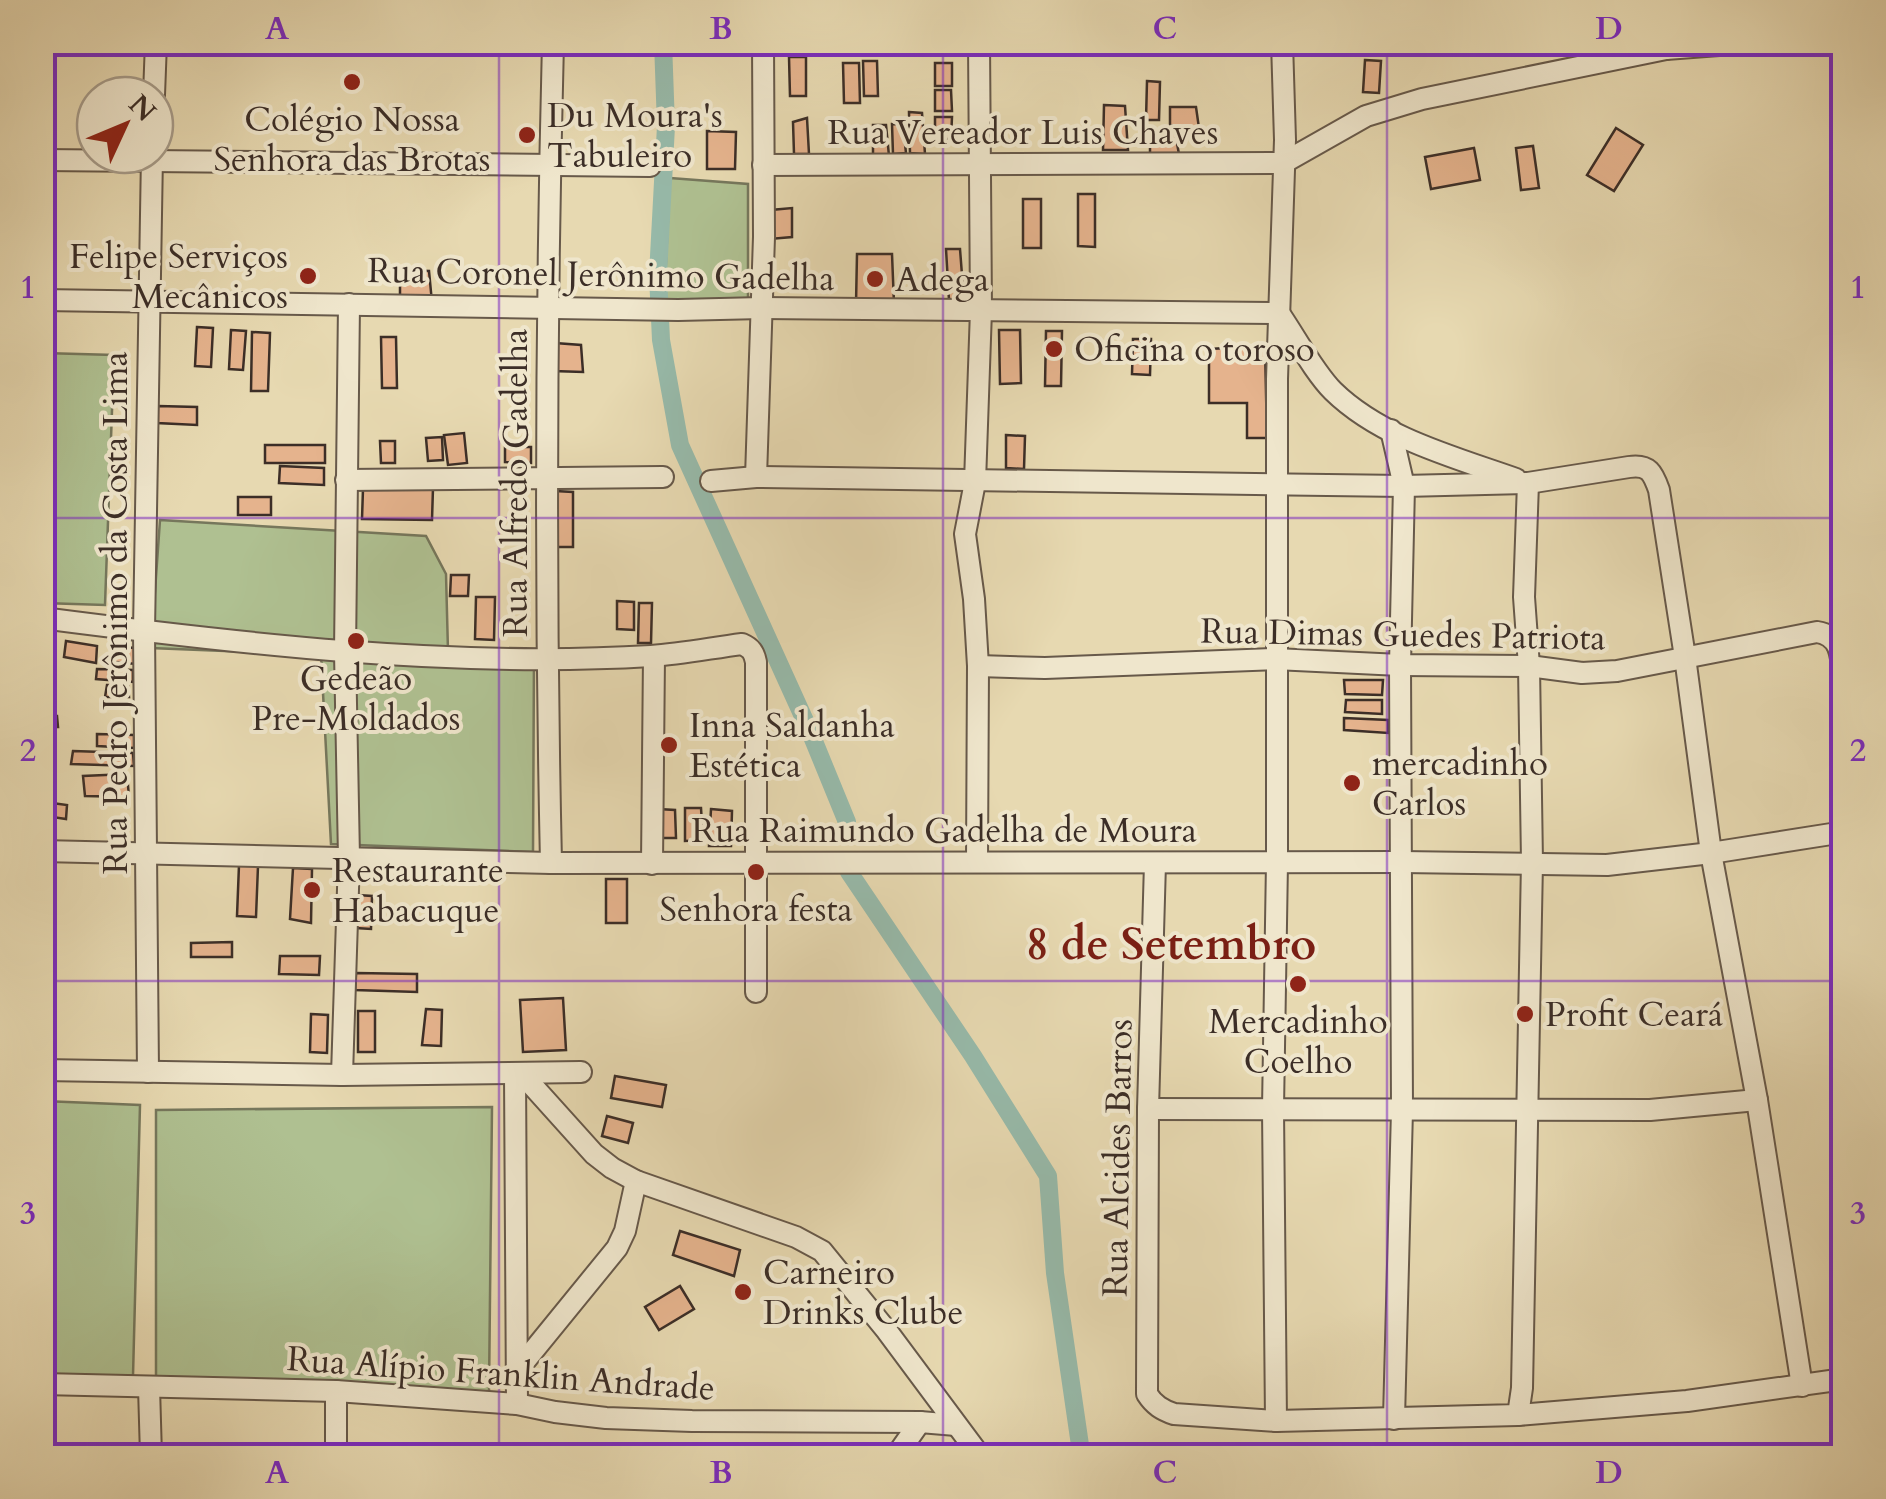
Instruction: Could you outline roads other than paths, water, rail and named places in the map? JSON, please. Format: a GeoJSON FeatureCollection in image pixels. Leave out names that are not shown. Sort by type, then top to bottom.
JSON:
{"type":"FeatureCollection","features":[{"type":"Feature","properties":{"kind":"street"},"geometry":{"type":"LineString","coordinates":[[155,75],[156,42]]}},
{"type":"Feature","properties":{"kind":"street","name":"Rua Alfredo Gadelha"},"geometry":{"type":"LineString","coordinates":[[550,864],[546,659],[553,42]]}},
{"type":"Feature","properties":{"kind":"street"},"geometry":{"type":"LineString","coordinates":[[756,477],[762,308],[763,42]]}},
{"type":"Feature","properties":{"kind":"street"},"geometry":{"type":"LineString","coordinates":[[976,862],[978,666],[965,534],[975,482],[981,310],[979,42]]}},
{"type":"Feature","properties":{"kind":"street"},"geometry":{"type":"LineString","coordinates":[[1282,42],[1285,140],[1277,379],[1273,1109],[1276,1421],[1518,1415],[1687,1401],[1844,1379]]}},
{"type":"Feature","properties":{"kind":"street"},"geometry":{"type":"LineString","coordinates":[[1580,42],[1666,50]]}},
{"type":"Feature","properties":{"kind":"street"},"geometry":{"type":"LineString","coordinates":[[1283,163],[1366,116],[1422,98],[1666,50],[1758,42]]}},
{"type":"Feature","properties":{"kind":"street"},"geometry":{"type":"LineString","coordinates":[[175,158],[650,166]]}},
{"type":"Feature","properties":{"kind":"street"},"geometry":{"type":"LineString","coordinates":[[42,160],[75,159]]}},
{"type":"Feature","properties":{"kind":"street","name":"Rua Vereador Luis Chaves"},"geometry":{"type":"LineString","coordinates":[[763,166],[1283,163]]}},
{"type":"Feature","properties":{"kind":"street","name":"Rua Pedro Jerônimo da Costa Lima"},"geometry":{"type":"LineString","coordinates":[[148,1072],[144,631],[152,175]]}},
{"type":"Feature","properties":{"kind":"street","name":"Rua Coronel Jerônimo Gadelha"},"geometry":{"type":"LineString","coordinates":[[42,300],[678,310],[1280,313]]}},
{"type":"Feature","properties":{"kind":"street"},"geometry":{"type":"LineString","coordinates":[[342,1074],[348,858],[344,652],[349,304]]}},
{"type":"Feature","properties":{"kind":"street"},"geometry":{"type":"LineString","coordinates":[[1280,313],[1331,389],[1356,410],[1422,445],[1528,484]]}},
{"type":"Feature","properties":{"kind":"street"},"geometry":{"type":"LineString","coordinates":[[1391,430],[1404,486],[1400,665],[1402,1110],[1394,1419]]}},
{"type":"Feature","properties":{"kind":"street"},"geometry":{"type":"LineString","coordinates":[[710,481],[756,477],[1404,486],[1528,484],[1640,466],[1653,472],[1660,490],[1711,853],[1757,1100],[1802,1386]]}},
{"type":"Feature","properties":{"kind":"street"},"geometry":{"type":"LineString","coordinates":[[346,480],[663,478]]}},
{"type":"Feature","properties":{"kind":"street"},"geometry":{"type":"LineString","coordinates":[[1518,1415],[1522,1388],[1532,862],[1524,597],[1528,484]]}},
{"type":"Feature","properties":{"kind":"street"},"geometry":{"type":"LineString","coordinates":[[42,618],[344,652],[546,659],[654,656],[742,644],[748,647],[756,662],[756,992]]}},
{"type":"Feature","properties":{"kind":"street","name":"Rua Dimas Guedes Patriota"},"geometry":{"type":"LineString","coordinates":[[978,666],[1045,668],[1276,659],[1529,666],[1582,673],[1817,632],[1832,636],[1838,644],[1844,685]]}},
{"type":"Feature","properties":{"kind":"street"},"geometry":{"type":"LineString","coordinates":[[652,864],[654,656]]}},
{"type":"Feature","properties":{"kind":"street","name":"Rua Raimundo Gadelha de Moura"},"geometry":{"type":"LineString","coordinates":[[42,851],[550,864],[1607,865],[1844,832]]}},
{"type":"Feature","properties":{"kind":"street","name":"Rua Alcides Barros"},"geometry":{"type":"LineString","coordinates":[[1155,862],[1148,1109],[1147,1394],[1161,1410],[1174,1414],[1276,1421]]}},
{"type":"Feature","properties":{"kind":"street"},"geometry":{"type":"LineString","coordinates":[[42,1070],[581,1072]]}},
{"type":"Feature","properties":{"kind":"street"},"geometry":{"type":"LineString","coordinates":[[519,1074],[612,1168],[636,1181],[796,1237],[822,1251],[980,1456]]}},
{"type":"Feature","properties":{"kind":"street"},"geometry":{"type":"LineString","coordinates":[[517,1404],[519,1074]]}},
{"type":"Feature","properties":{"kind":"street"},"geometry":{"type":"LineString","coordinates":[[1148,1109],[1650,1110],[1757,1100]]}},
{"type":"Feature","properties":{"kind":"street"},"geometry":{"type":"LineString","coordinates":[[516,1372],[617,1248],[625,1231],[636,1181]]}},
{"type":"Feature","properties":{"kind":"street","name":"Rua Alípio Franklin Andrade"},"geometry":{"type":"LineString","coordinates":[[42,1384],[336,1390],[517,1404],[606,1418],[956,1425]]}},
{"type":"Feature","properties":{"kind":"street"},"geometry":{"type":"LineString","coordinates":[[149,1387],[150,1456]]}},
{"type":"Feature","properties":{"kind":"street"},"geometry":{"type":"LineString","coordinates":[[336,1390],[336,1456]]}},
{"type":"Feature","properties":{"kind":"street"},"geometry":{"type":"LineString","coordinates":[[892,1455],[920,1422]]}},
{"type":"Feature","properties":{"kind":"waterway"},"geometry":{"type":"LineString","coordinates":[[663,42],[666,126],[658,275],[661,340],[680,445],[847,822]]}},
{"type":"Feature","properties":{"kind":"waterway"},"geometry":{"type":"LineString","coordinates":[[849,872],[1048,1176],[1055,1273],[1084,1456]]}},
{"type":"Feature","properties":{"kind":"place","name":"Colégio Nossa Senhora das Brotas"},"geometry":{"type":"Point","coordinates":[352,82]}},
{"type":"Feature","properties":{"kind":"place","name":"Du Moura's Tabuleiro"},"geometry":{"type":"Point","coordinates":[527,135]}},
{"type":"Feature","properties":{"kind":"place","name":"Felipe Serviços Mecânicos"},"geometry":{"type":"Point","coordinates":[308,276]}},
{"type":"Feature","properties":{"kind":"place","name":"Adega"},"geometry":{"type":"Point","coordinates":[875,279]}},
{"type":"Feature","properties":{"kind":"place","name":"Oficina o toroso"},"geometry":{"type":"Point","coordinates":[1054,349]}},
{"type":"Feature","properties":{"kind":"place","name":"Gedeão Pre-Moldados"},"geometry":{"type":"Point","coordinates":[356,641]}},
{"type":"Feature","properties":{"kind":"place","name":"Inna Saldanha Estética"},"geometry":{"type":"Point","coordinates":[669,745]}},
{"type":"Feature","properties":{"kind":"place","name":"mercadinho Carlos"},"geometry":{"type":"Point","coordinates":[1352,783]}},
{"type":"Feature","properties":{"kind":"place","name":"Senhora festa"},"geometry":{"type":"Point","coordinates":[756,872]}},
{"type":"Feature","properties":{"kind":"place","name":"Restaurante Habacuque"},"geometry":{"type":"Point","coordinates":[312,890]}},
{"type":"Feature","properties":{"kind":"place","name":"Mercadinho Coelho"},"geometry":{"type":"Point","coordinates":[1298,984]}},
{"type":"Feature","properties":{"kind":"place","name":"Profit Ceará"},"geometry":{"type":"Point","coordinates":[1525,1014]}},
{"type":"Feature","properties":{"kind":"place","name":"Carneiro Drinks Clube"},"geometry":{"type":"Point","coordinates":[743,1292]}},
{"type":"Feature","properties":{"kind":"district","name":"8 de Setembro"},"geometry":{"type":"Point","coordinates":[1171,943]}}]}
